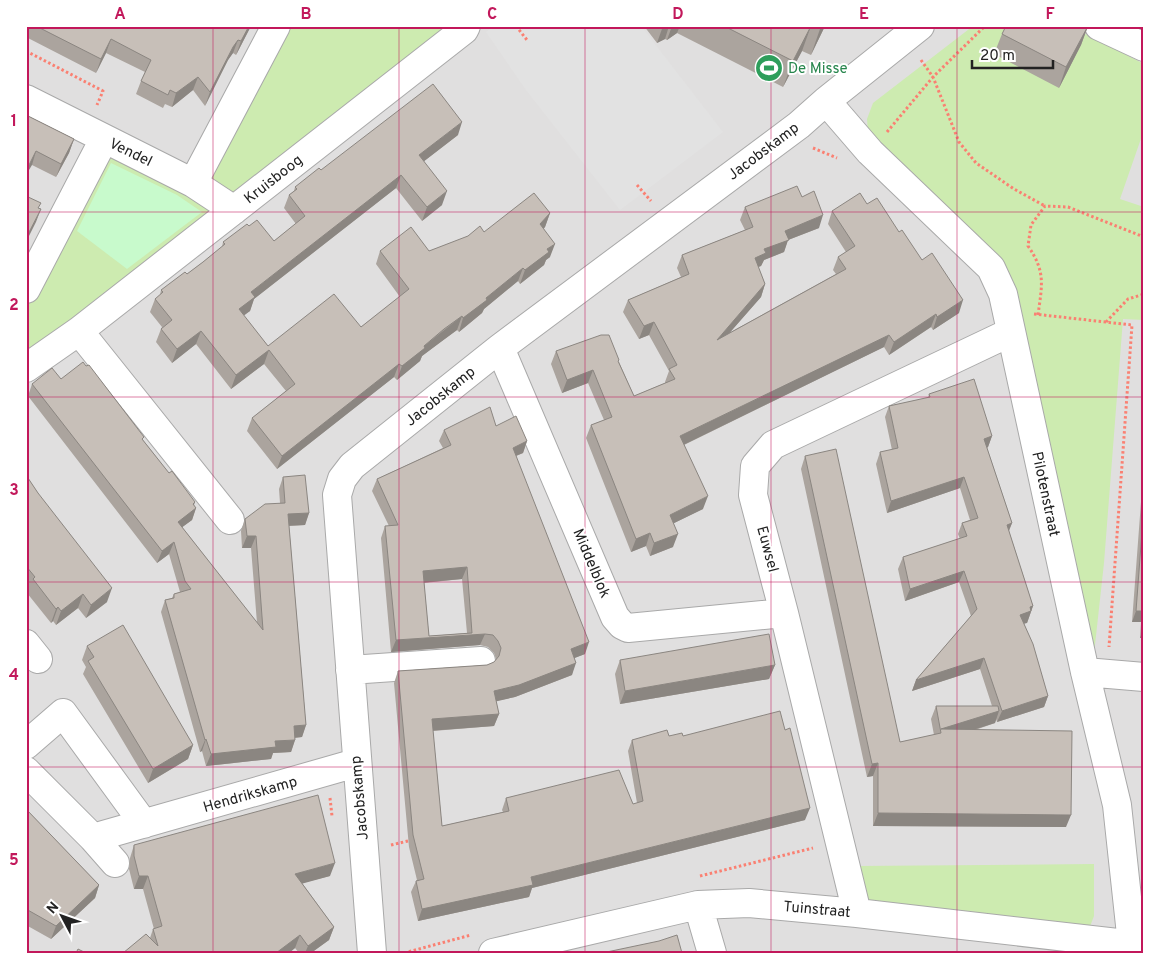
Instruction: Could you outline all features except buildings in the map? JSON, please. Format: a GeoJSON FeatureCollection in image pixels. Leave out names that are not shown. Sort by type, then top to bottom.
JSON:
{"type":"FeatureCollection","features":[{"type":"Feature","properties":{"kind":"street"},"geometry":{"type":"LineString","coordinates":[[193,183],[276,26]]}},
{"type":"Feature","properties":{"kind":"street","name":"Kruisboog"},"geometry":{"type":"LineString","coordinates":[[26,368],[79,331],[464,30],[466,26]]}},
{"type":"Feature","properties":{"kind":"street","name":"Jacobskamp"},"geometry":{"type":"LineString","coordinates":[[372,953],[356,764],[337,495],[342,479],[352,466],[500,348],[799,125],[920,26]]}},
{"type":"Feature","properties":{"kind":"street"},"geometry":{"type":"LineString","coordinates":[[1099,26],[1144,47]]}},
{"type":"Feature","properties":{"kind":"street","name":"Vendel"},"geometry":{"type":"LineString","coordinates":[[26,98],[193,183],[234,210]]}},
{"type":"Feature","properties":{"kind":"street","name":"Pilotenstraat"},"geometry":{"type":"LineString","coordinates":[[826,101],[870,152],[991,268],[1003,294],[1008,321],[1096,673],[1117,804],[1136,948]]}},
{"type":"Feature","properties":{"kind":"street"},"geometry":{"type":"LineString","coordinates":[[26,289],[95,134]]}},
{"type":"Feature","properties":{"kind":"street","name":"Euwsel"},"geometry":{"type":"LineString","coordinates":[[858,913],[784,612],[753,495],[754,466],[773,445],[1008,321]]}},
{"type":"Feature","properties":{"kind":"street"},"geometry":{"type":"LineString","coordinates":[[79,331],[230,520]]}},
{"type":"Feature","properties":{"kind":"street","name":"Middelblok"},"geometry":{"type":"LineString","coordinates":[[500,348],[615,617],[622,625],[628,628],[784,612]]}},
{"type":"Feature","properties":{"kind":"street"},"geometry":{"type":"LineString","coordinates":[[350,670],[481,661]]}},
{"type":"Feature","properties":{"kind":"street"},"geometry":{"type":"LineString","coordinates":[[1096,673],[1144,677]]}},
{"type":"Feature","properties":{"kind":"street"},"geometry":{"type":"LineString","coordinates":[[26,745],[64,713],[144,824]]}},
{"type":"Feature","properties":{"kind":"street","name":"Hendrikskamp"},"geometry":{"type":"LineString","coordinates":[[93,838],[356,764]]}},
{"type":"Feature","properties":{"kind":"street"},"geometry":{"type":"LineString","coordinates":[[26,771],[93,838],[115,863]]}},
{"type":"Feature","properties":{"kind":"street","name":"Tuinstraat"},"geometry":{"type":"LineString","coordinates":[[493,953],[698,905],[749,903],[858,913],[1136,948]]}},
{"type":"Feature","properties":{"kind":"street"},"geometry":{"type":"LineString","coordinates":[[698,905],[712,953]]}},
{"type":"Feature","properties":{"kind":"path"},"geometry":{"type":"LineString","coordinates":[[516,26],[527,40]]}},
{"type":"Feature","properties":{"kind":"path"},"geometry":{"type":"LineString","coordinates":[[812,148],[857,166],[933,77],[985,26]]}},
{"type":"Feature","properties":{"kind":"path"},"geometry":{"type":"LineString","coordinates":[[26,50],[103,91],[95,134]]}},
{"type":"Feature","properties":{"kind":"path"},"geometry":{"type":"LineString","coordinates":[[933,77],[959,142],[976,163],[1014,189],[1045,206],[1068,207],[1144,237]]}},
{"type":"Feature","properties":{"kind":"path"},"geometry":{"type":"LineString","coordinates":[[1038,315],[1042,279],[1037,258],[1028,246],[1030,225],[1045,206]]}},
{"type":"Feature","properties":{"kind":"path"},"geometry":{"type":"LineString","coordinates":[[1106,322],[1128,299],[1144,294]]}},
{"type":"Feature","properties":{"kind":"path"},"geometry":{"type":"LineString","coordinates":[[1008,321],[1038,315],[1132,325],[1096,673]]}},
{"type":"Feature","properties":{"kind":"path"},"geometry":{"type":"LineString","coordinates":[[364,851],[420,838]]}},
{"type":"Feature","properties":{"kind":"shaded area"},"geometry":{"type":"Polygon","coordinates":[[[26,26],[1144,26],[1144,953],[26,953],[26,26]]]}},
{"type":"Feature","properties":{"kind":"shaded area"},"geometry":{"type":"Polygon","coordinates":[[[494,26],[641,26],[723,132],[620,210],[526,90],[486,32],[494,26]]]}},
{"type":"Feature","properties":{"kind":"green space"},"geometry":{"type":"Polygon","coordinates":[[[282,26],[461,26],[234,204],[199,181],[282,26]]]}},
{"type":"Feature","properties":{"kind":"green space"},"geometry":{"type":"Polygon","coordinates":[[[973,26],[1070,26],[1144,64],[1144,130],[1120,199],[1144,207],[1144,320],[1123,319],[1104,563],[1094,654],[994,254],[919,179],[873,141],[868,132],[867,119],[873,103],[973,26]]]}},
{"type":"Feature","properties":{"kind":"green space"},"geometry":{"type":"Polygon","coordinates":[[[106,145],[226,210],[26,362],[26,299],[106,145]]]}},
{"type":"Feature","properties":{"kind":"green space"},"geometry":{"type":"Polygon","coordinates":[[[111,163],[177,195],[202,212],[127,269],[77,231],[111,163]]]}},
{"type":"Feature","properties":{"kind":"green space"},"geometry":{"type":"Polygon","coordinates":[[[1094,864],[1094,916],[1089,929],[865,901],[855,866],[1094,864]]]}},
{"type":"Feature","properties":{"kind":"place","name":"De Misse"},"geometry":{"type":"Point","coordinates":[769,68]}}]}
